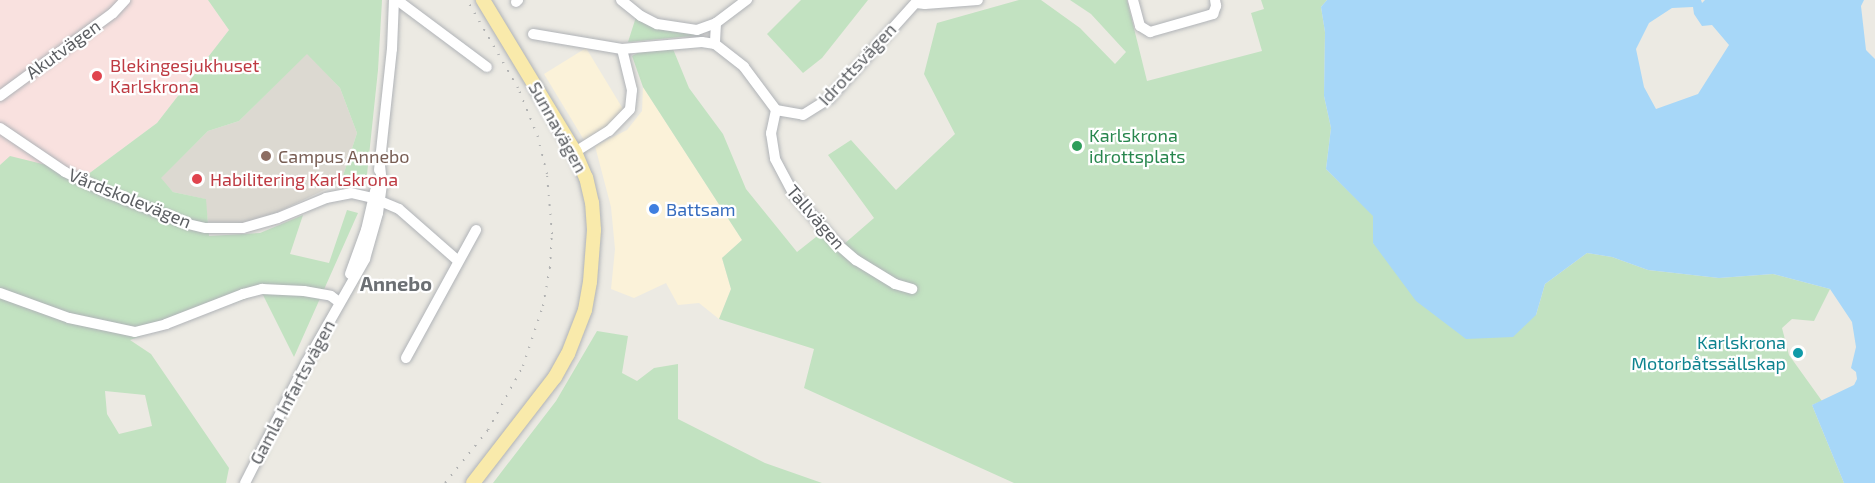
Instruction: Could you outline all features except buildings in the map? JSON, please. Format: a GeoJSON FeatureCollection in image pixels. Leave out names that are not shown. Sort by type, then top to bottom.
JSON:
{"type":"FeatureCollection","features":[{"type":"Feature","properties":{"kind":"main road","name":"Sunnavägen"},"geometry":{"type":"LineString","coordinates":[[473,483],[555,377],[568,354],[585,310],[594,259],[592,203],[586,178],[575,152],[483,0]]}},
{"type":"Feature","properties":{"kind":"street","name":"Akutvägen"},"geometry":{"type":"LineString","coordinates":[[0,96],[113,13],[125,0]]}},
{"type":"Feature","properties":{"kind":"street"},"geometry":{"type":"LineString","coordinates":[[395,0],[487,67]]}},
{"type":"Feature","properties":{"kind":"street","name":"Gamla Infartsvägen"},"geometry":{"type":"LineString","coordinates":[[245,483],[339,302],[377,199],[395,0]]}},
{"type":"Feature","properties":{"kind":"street"},"geometry":{"type":"LineString","coordinates":[[621,0],[641,16],[657,24],[697,30],[716,23],[747,0]]}},
{"type":"Feature","properties":{"kind":"street"},"geometry":{"type":"LineString","coordinates":[[917,1],[925,4],[978,0]]}},
{"type":"Feature","properties":{"kind":"street"},"geometry":{"type":"LineString","coordinates":[[1133,0],[1140,26],[1150,32],[1213,14],[1216,6],[1215,0]]}},
{"type":"Feature","properties":{"kind":"street","name":"Idrottsvägen"},"geometry":{"type":"LineString","coordinates":[[776,110],[803,114],[829,99],[917,1]]}},
{"type":"Feature","properties":{"kind":"street"},"geometry":{"type":"LineString","coordinates":[[715,44],[716,23]]}},
{"type":"Feature","properties":{"kind":"street"},"geometry":{"type":"LineString","coordinates":[[533,34],[622,49],[702,42],[715,44],[744,68],[776,110]]}},
{"type":"Feature","properties":{"kind":"street"},"geometry":{"type":"LineString","coordinates":[[575,152],[609,131],[630,110],[632,90],[622,49]]}},
{"type":"Feature","properties":{"kind":"street","name":"Tallvägen"},"geometry":{"type":"LineString","coordinates":[[776,110],[771,133],[775,159],[793,193],[835,243],[855,260],[895,284],[912,289]]}},
{"type":"Feature","properties":{"kind":"street","name":"Vårdskolevägen"},"geometry":{"type":"LineString","coordinates":[[0,128],[41,158],[80,180],[170,218],[206,228],[243,228],[259,225],[337,194],[351,193],[377,199],[399,209],[457,260]]}},
{"type":"Feature","properties":{"kind":"street"},"geometry":{"type":"LineString","coordinates":[[406,358],[457,260],[476,230]]}},
{"type":"Feature","properties":{"kind":"street"},"geometry":{"type":"LineString","coordinates":[[0,293],[69,318],[135,332],[165,324],[262,289],[304,291],[331,296],[339,302]]}},
{"type":"Feature","properties":{"kind":"shaded area","name":"Blekingesjukhuset Karlskrona"},"geometry":{"type":"Polygon","coordinates":[[[0,0],[208,0],[229,30],[157,123],[87,175],[10,157],[0,165],[0,0]]]}},
{"type":"Feature","properties":{"kind":"shaded area"},"geometry":{"type":"Polygon","coordinates":[[[586,48],[623,109],[609,125],[584,140],[544,74],[586,48]]]}},
{"type":"Feature","properties":{"kind":"shaded area","name":"Campus Annebo"},"geometry":{"type":"Polygon","coordinates":[[[307,53],[340,88],[357,133],[341,182],[278,212],[243,223],[208,222],[205,199],[173,192],[160,178],[208,131],[239,121],[307,53]]]}},
{"type":"Feature","properties":{"kind":"shaded area"},"geometry":{"type":"Polygon","coordinates":[[[643,87],[742,240],[722,258],[731,289],[719,319],[699,303],[678,305],[666,283],[634,298],[611,289],[615,249],[611,207],[595,146],[627,130],[642,111],[643,87]]]}},
{"type":"Feature","properties":{"kind":"green space"},"geometry":{"type":"Polygon","coordinates":[[[208,0],[382,0],[378,70],[366,184],[341,182],[357,133],[340,88],[307,54],[239,121],[208,131],[161,178],[173,192],[206,199],[209,236],[260,233],[303,215],[290,254],[329,263],[347,210],[358,213],[294,357],[262,293],[130,340],[151,354],[229,468],[226,483],[0,483],[0,165],[10,156],[87,175],[157,123],[229,30],[208,0]],[[105,391],[107,414],[119,434],[152,426],[145,395],[105,391]]]}},
{"type":"Feature","properties":{"kind":"green space"},"geometry":{"type":"Polygon","coordinates":[[[801,0],[868,0],[822,58],[803,73],[767,34],[801,0]]]}},
{"type":"Feature","properties":{"kind":"green space"},"geometry":{"type":"Polygon","coordinates":[[[1019,0],[1041,0],[1080,28],[1115,64],[1126,52],[1091,14],[1070,0],[1127,0],[1147,81],[1262,51],[1251,13],[1264,9],[1261,0],[1327,0],[1321,7],[1325,32],[1324,96],[1331,128],[1326,169],[1374,216],[1373,243],[1536,315],[1545,284],[1587,253],[1612,257],[1648,270],[1719,278],[1773,274],[1830,289],[1814,321],[1792,319],[1782,328],[1789,355],[1822,401],[1812,405],[1844,483],[1014,483],[804,388],[814,349],[719,319],[731,289],[722,258],[742,240],[643,87],[632,56],[641,51],[673,49],[689,88],[723,134],[746,189],[797,252],[821,233],[836,251],[874,218],[828,155],[851,140],[896,190],[955,134],[924,74],[937,23],[1019,0]]]}},
{"type":"Feature","properties":{"kind":"green space"},"geometry":{"type":"Polygon","coordinates":[[[636,17],[663,30],[702,35],[628,42],[636,17]]]}},
{"type":"Feature","properties":{"kind":"green space"},"geometry":{"type":"Polygon","coordinates":[[[597,331],[628,336],[622,373],[637,381],[654,368],[678,364],[678,419],[765,463],[822,483],[493,483],[556,401],[597,331]]]}},
{"type":"Feature","properties":{"kind":"water"},"geometry":{"type":"Polygon","coordinates":[[[1327,0],[1701,0],[1702,3],[1705,0],[1864,0],[1861,6],[1866,50],[1875,59],[1875,483],[1844,483],[1812,405],[1854,385],[1857,379],[1856,372],[1851,368],[1856,347],[1852,322],[1830,289],[1773,274],[1719,278],[1648,270],[1612,257],[1587,253],[1545,284],[1536,315],[1513,337],[1466,339],[1416,301],[1373,243],[1373,216],[1326,169],[1331,128],[1324,96],[1325,32],[1321,7],[1327,0]],[[1693,7],[1672,8],[1649,23],[1636,49],[1644,87],[1656,109],[1698,94],[1729,45],[1712,25],[1702,26],[1694,14],[1693,7]]]}},
{"type":"Feature","properties":{"kind":"railway"},"geometry":{"type":"LineString","coordinates":[[445,483],[488,430],[523,366],[543,306],[550,268],[552,234],[547,174],[538,137],[518,88],[467,0]]}},
{"type":"Feature","properties":{"kind":"place","name":"Blekingesjukhuset Karlskrona"},"geometry":{"type":"Point","coordinates":[97,76]}},
{"type":"Feature","properties":{"kind":"place","name":"Karlskrona idrottsplats"},"geometry":{"type":"Point","coordinates":[1077,146]}},
{"type":"Feature","properties":{"kind":"place","name":"Campus Annebo"},"geometry":{"type":"Point","coordinates":[266,156]}},
{"type":"Feature","properties":{"kind":"place","name":"Habilitering Karlskrona"},"geometry":{"type":"Point","coordinates":[197,179]}},
{"type":"Feature","properties":{"kind":"place","name":"Battsam"},"geometry":{"type":"Point","coordinates":[654,209]}},
{"type":"Feature","properties":{"kind":"place","name":"Karlskrona Motorbåtssällskap"},"geometry":{"type":"Point","coordinates":[1798,353]}},
{"type":"Feature","properties":{"kind":"district","name":"Annebo"},"geometry":{"type":"Point","coordinates":[396,283]}}]}
